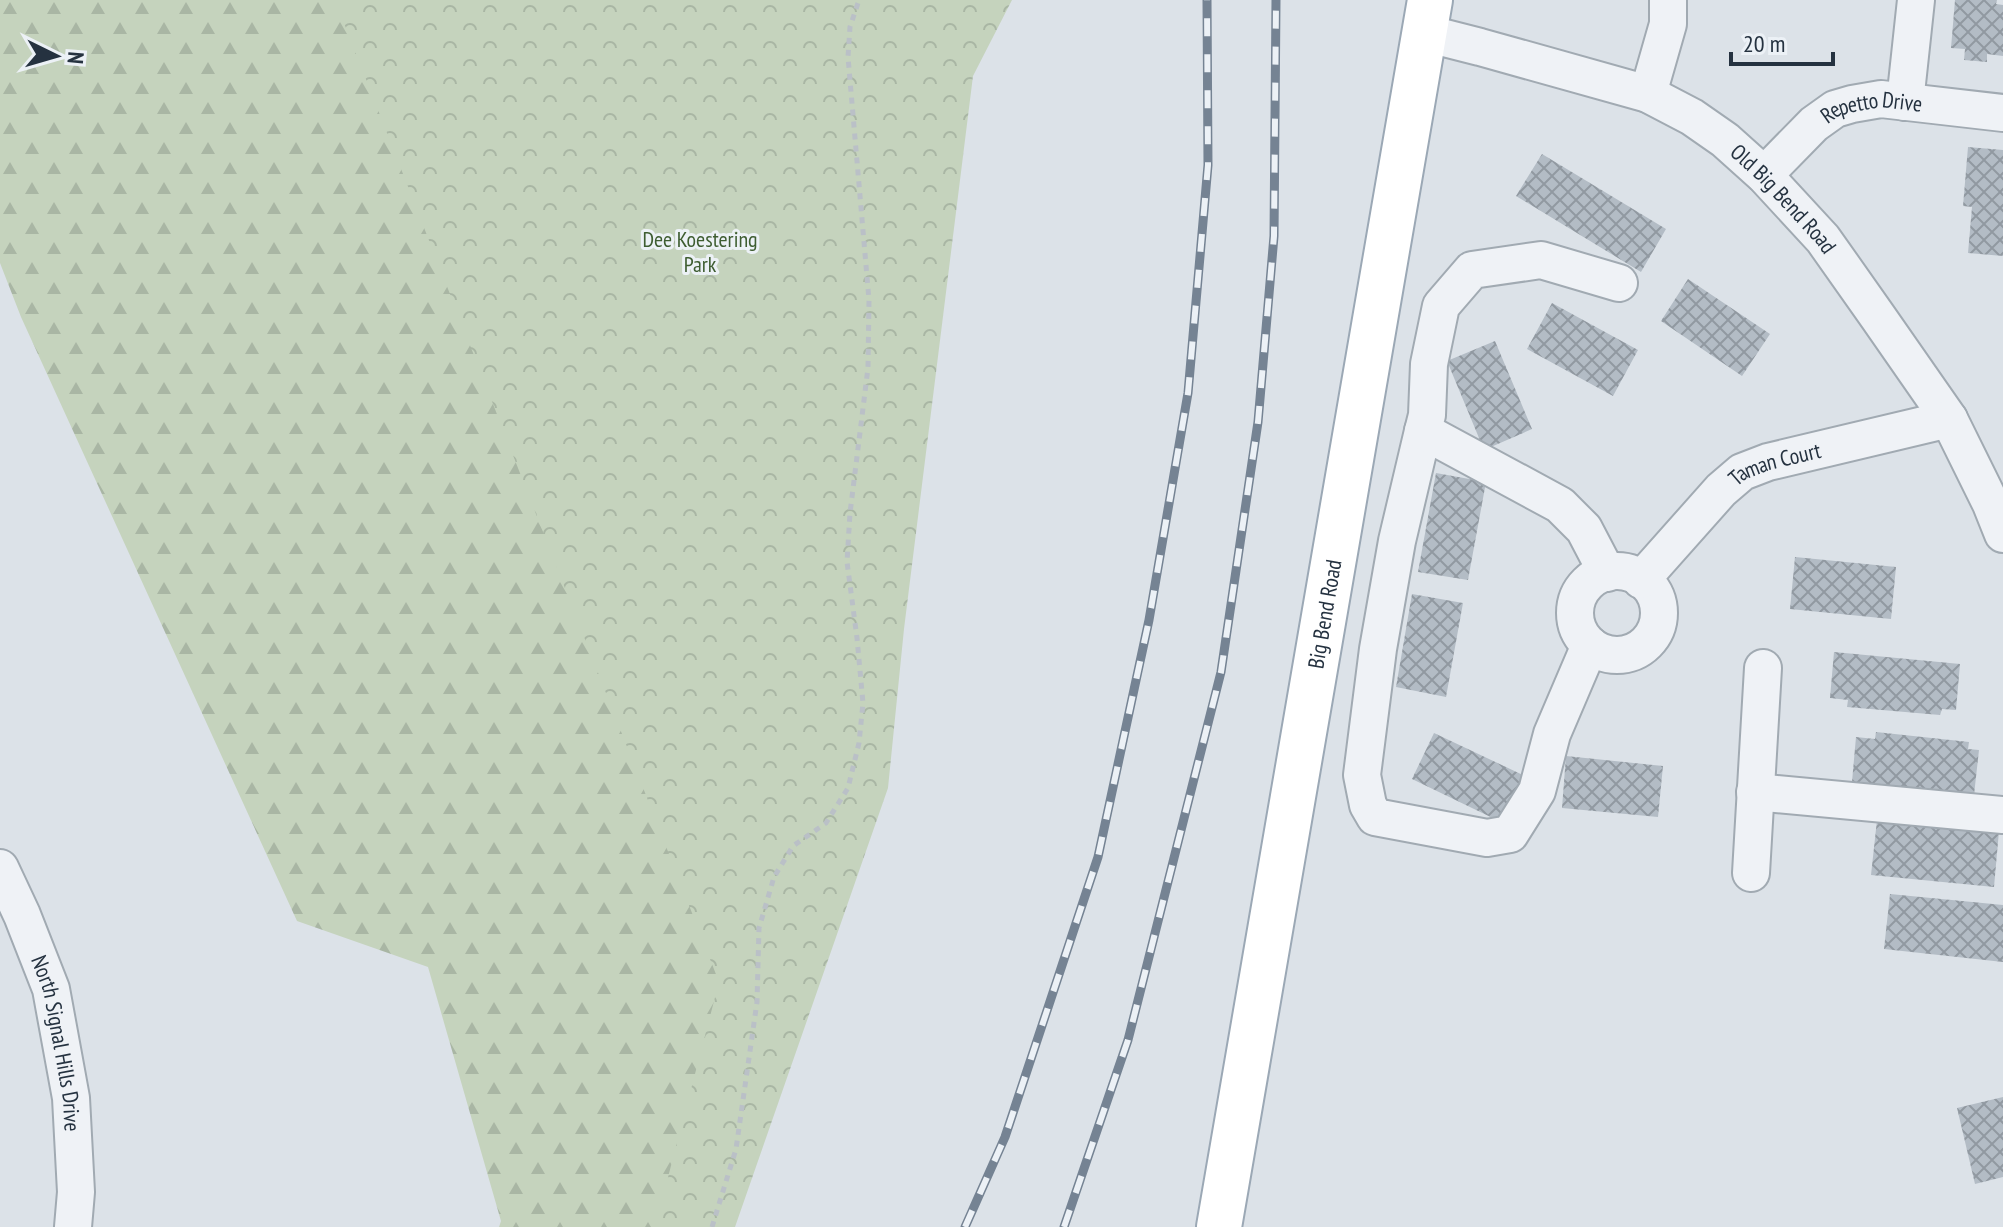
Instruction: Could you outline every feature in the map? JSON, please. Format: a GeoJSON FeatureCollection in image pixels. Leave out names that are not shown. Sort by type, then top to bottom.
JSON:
{"type":"FeatureCollection","features":[{"type":"Feature","properties":{"kind":"main road","name":"Big Bend Road"},"geometry":{"type":"LineString","coordinates":[[1219,1227],[1428,17]]}},
{"type":"Feature","properties":{"kind":"street"},"geometry":{"type":"LineString","coordinates":[[1648,94],[1668,24],[1668,0]]}},
{"type":"Feature","properties":{"kind":"street"},"geometry":{"type":"LineString","coordinates":[[1905,102],[1916,0]]}},
{"type":"Feature","properties":{"kind":"street","name":"Old Big Bend Road"},"geometry":{"type":"LineString","coordinates":[[1428,17],[1480,47],[1648,94],[1692,117],[1725,140],[1764,175],[1823,239],[1949,419],[2003,534]]}},
{"type":"Feature","properties":{"kind":"street","name":"Repetto Drive"},"geometry":{"type":"LineString","coordinates":[[1764,175],[1814,124],[1835,109],[1852,104],[1881,99],[2003,113]]}},
{"type":"Feature","properties":{"kind":"street"},"geometry":{"type":"LineString","coordinates":[[1423,431],[1560,505],[1624,576],[1651,589],[1657,602],[1655,630],[1637,650],[1610,655],[1590,645],[1552,734],[1537,791],[1510,834],[1487,838],[1375,817],[1368,805],[1362,775],[1378,649],[1397,541],[1423,431],[1427,415],[1429,364],[1441,306],[1472,270],[1541,260],[1619,283]]}},
{"type":"Feature","properties":{"kind":"street","name":"Taman Court"},"geometry":{"type":"LineString","coordinates":[[1590,645],[1578,630],[1575,617],[1581,591],[1591,581],[1624,576],[1742,472],[1768,462],[1949,419]]}},
{"type":"Feature","properties":{"kind":"street"},"geometry":{"type":"LineString","coordinates":[[1751,873],[1763,668]]}},
{"type":"Feature","properties":{"kind":"street"},"geometry":{"type":"LineString","coordinates":[[1755,792],[2003,815]]}},
{"type":"Feature","properties":{"kind":"street","name":"North Signal Hills Drive"},"geometry":{"type":"LineString","coordinates":[[0,868],[51,989],[71,1098],[76,1192],[73,1227]]}},
{"type":"Feature","properties":{"kind":"path"},"geometry":{"type":"LineString","coordinates":[[712,1227],[736,1149],[757,1002],[759,928],[774,877],[793,846],[826,823],[848,788],[859,743],[863,703],[847,562],[868,368],[869,300],[848,57],[850,27],[859,0]]}},
{"type":"Feature","properties":{"kind":"green space"},"geometry":{"type":"Polygon","coordinates":[[[0,0],[595,0],[729,1025],[691,1227],[499,1227],[501,1221],[428,967],[297,921],[21,317],[0,263],[0,0]]]}},
{"type":"Feature","properties":{"kind":"green space","name":"Dee Koestering Park"},"geometry":{"type":"Polygon","coordinates":[[[335,0],[1012,0],[973,76],[904,629],[888,788],[735,1227],[655,1227],[719,982],[335,0]]]}},
{"type":"Feature","properties":{"kind":"building"},"geometry":{"type":"Polygon","coordinates":[[[1955,0],[1997,0],[1996,4],[2003,5],[2003,56],[1987,54],[1987,62],[1964,60],[1965,49],[1951,48],[1955,0]]]}},
{"type":"Feature","properties":{"kind":"building"},"geometry":{"type":"Polygon","coordinates":[[[1968,147],[2003,150],[2003,256],[1968,253],[1972,207],[1963,206],[1968,147]]]}},
{"type":"Feature","properties":{"kind":"building"},"geometry":{"type":"Polygon","coordinates":[[[1542,154],[1666,229],[1641,272],[1516,196],[1542,154]]]}},
{"type":"Feature","properties":{"kind":"building"},"geometry":{"type":"Polygon","coordinates":[[[1688,279],[1770,334],[1742,376],[1661,321],[1688,279]]]}},
{"type":"Feature","properties":{"kind":"building"},"geometry":{"type":"Polygon","coordinates":[[[1552,303],[1638,350],[1613,396],[1527,349],[1552,303]]]}},
{"type":"Feature","properties":{"kind":"building"},"geometry":{"type":"Polygon","coordinates":[[[1495,341],[1532,429],[1484,450],[1447,361],[1495,341]]]}},
{"type":"Feature","properties":{"kind":"building"},"geometry":{"type":"Polygon","coordinates":[[[1436,473],[1486,482],[1468,580],[1418,572],[1436,473]]]}},
{"type":"Feature","properties":{"kind":"building"},"geometry":{"type":"Polygon","coordinates":[[[1795,557],[1896,567],[1891,619],[1790,609],[1795,557]]]}},
{"type":"Feature","properties":{"kind":"building"},"geometry":{"type":"Polygon","coordinates":[[[1412,594],[1463,603],[1446,697],[1396,687],[1412,594]]]}},
{"type":"Feature","properties":{"kind":"building"},"geometry":{"type":"Polygon","coordinates":[[[1834,652],[1960,664],[1956,710],[1942,709],[1940,715],[1847,707],[1848,700],[1830,698],[1834,652]]]}},
{"type":"Feature","properties":{"kind":"building"},"geometry":{"type":"Polygon","coordinates":[[[1876,732],[1969,742],[1968,749],[1979,750],[1974,795],[1852,782],[1856,737],[1875,739],[1876,732]]]}},
{"type":"Feature","properties":{"kind":"building"},"geometry":{"type":"Polygon","coordinates":[[[1434,733],[1525,776],[1503,823],[1412,779],[1434,733]]]}},
{"type":"Feature","properties":{"kind":"building"},"geometry":{"type":"Polygon","coordinates":[[[1566,756],[1663,766],[1658,817],[1562,808],[1566,756]]]}},
{"type":"Feature","properties":{"kind":"building"},"geometry":{"type":"Polygon","coordinates":[[[1877,820],[1999,831],[1994,887],[1871,875],[1877,820]]]}},
{"type":"Feature","properties":{"kind":"building"},"geometry":{"type":"Polygon","coordinates":[[[1890,894],[2003,905],[2003,962],[1884,949],[1890,894]]]}},
{"type":"Feature","properties":{"kind":"building"},"geometry":{"type":"Polygon","coordinates":[[[2003,1097],[2003,1177],[1975,1184],[1957,1108],[2003,1097]]]}},
{"type":"Feature","properties":{"kind":"railway"},"geometry":{"type":"LineString","coordinates":[[965,1227],[1005,1137],[1098,857],[1149,620],[1188,393],[1208,165],[1207,0]]}},
{"type":"Feature","properties":{"kind":"railway"},"geometry":{"type":"LineString","coordinates":[[1064,1227],[1128,1040],[1221,672],[1258,422],[1274,236],[1276,0]]}}]}
